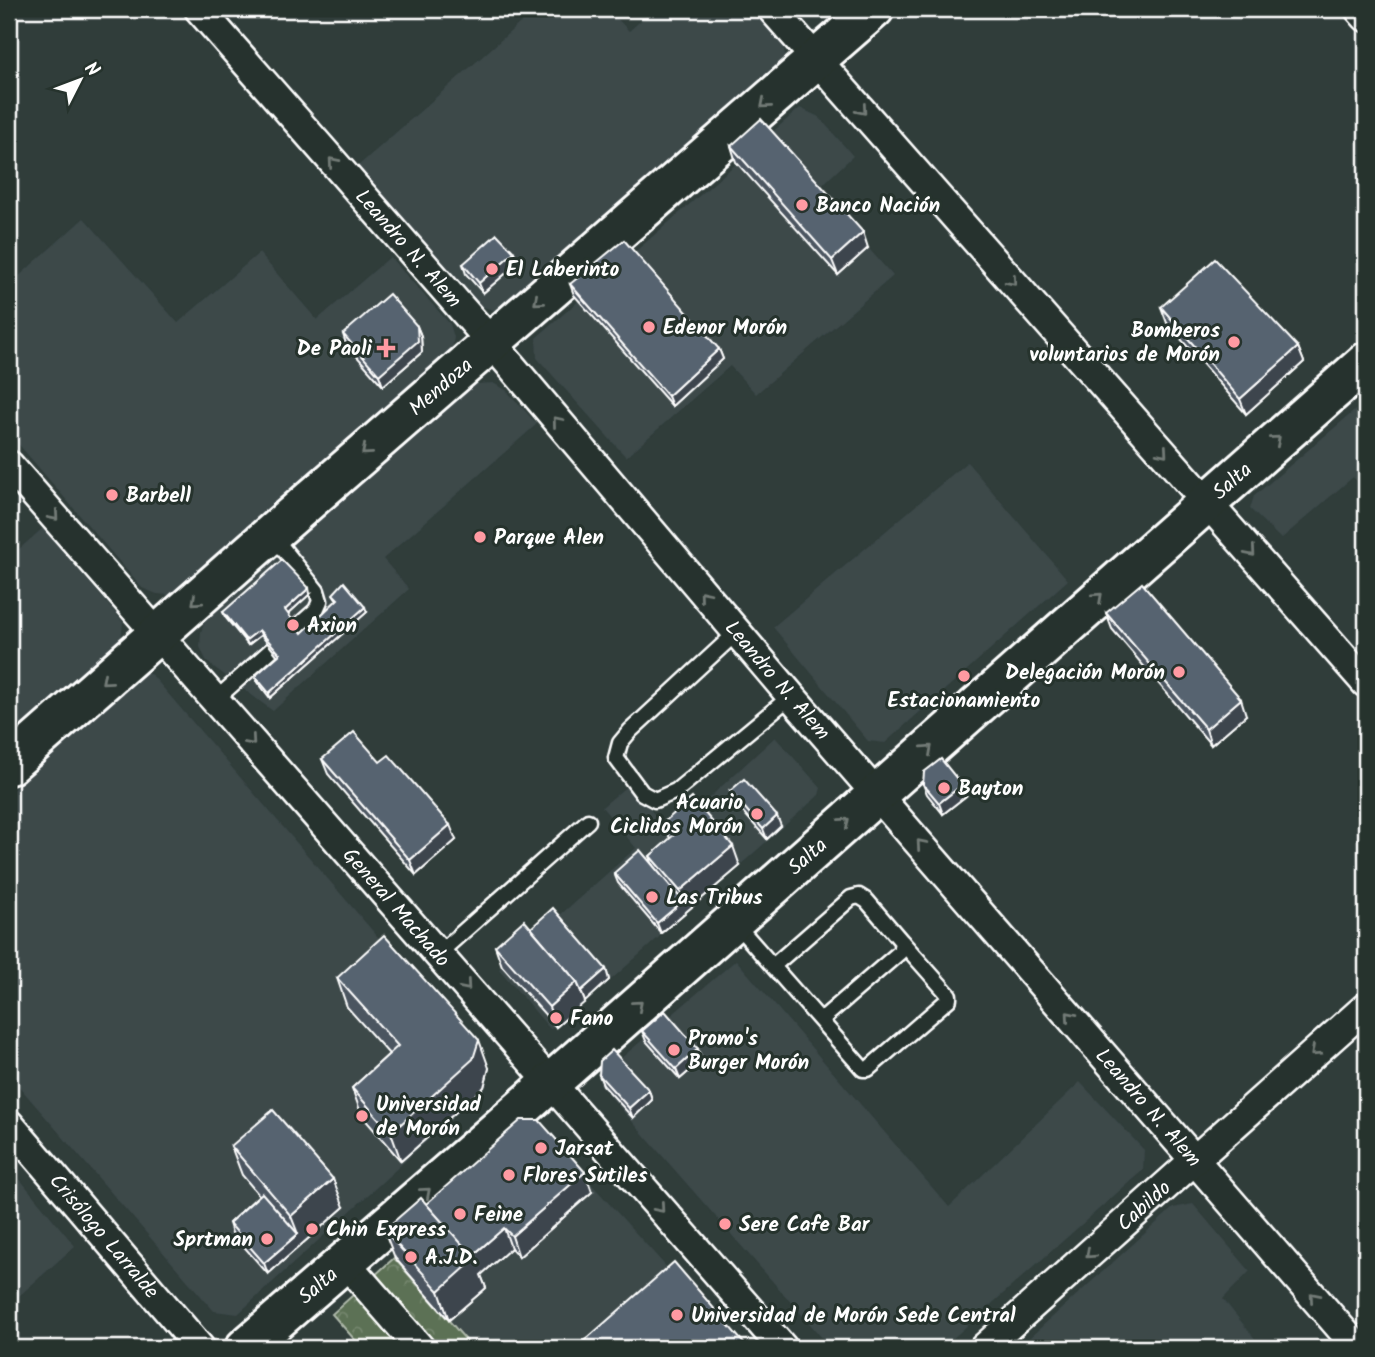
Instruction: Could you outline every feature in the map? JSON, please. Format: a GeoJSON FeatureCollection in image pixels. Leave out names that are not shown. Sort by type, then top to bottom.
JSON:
{"type":"FeatureCollection","features":[{"type":"Feature","properties":{"kind":"street","name":"Leandro N. Alem"},"geometry":{"type":"LineString","coordinates":[[199,9],[491,342],[790,696],[1358,1348]]}},
{"type":"Feature","properties":{"kind":"street"},"geometry":{"type":"LineString","coordinates":[[772,9],[1366,683]]}},
{"type":"Feature","properties":{"kind":"street","name":"Mendoza"},"geometry":{"type":"LineString","coordinates":[[9,765],[874,9]]}},
{"type":"Feature","properties":{"kind":"street"},"geometry":{"type":"LineString","coordinates":[[1359,9],[1366,17]]}},
{"type":"Feature","properties":{"kind":"street","name":"Salta"},"geometry":{"type":"LineString","coordinates":[[245,1348],[550,1083],[1366,362]]}},
{"type":"Feature","properties":{"kind":"street","name":"General Machado"},"geometry":{"type":"LineString","coordinates":[[9,465],[783,1348]]}},
{"type":"Feature","properties":{"kind":"street","name":"Cabildo"},"geometry":{"type":"LineString","coordinates":[[984,1348],[1366,1007]]}},
{"type":"Feature","properties":{"kind":"street","name":"Crisólogo Larralde"},"geometry":{"type":"LineString","coordinates":[[9,1124],[200,1348]]}},
{"type":"Feature","properties":{"kind":"street"},"geometry":{"type":"LineString","coordinates":[[345,1262],[420,1348]]}},
{"type":"Feature","properties":{"kind":"lane"},"geometry":{"type":"LineString","coordinates":[[215,700],[316,610],[320,601],[317,591],[271,534]]}},
{"type":"Feature","properties":{"kind":"lane"},"geometry":{"type":"LineString","coordinates":[[736,633],[620,743],[616,758],[642,793],[655,800],[676,790],[790,696]]}},
{"type":"Feature","properties":{"kind":"lane"},"geometry":{"type":"LineString","coordinates":[[438,954],[588,821]]}},
{"type":"Feature","properties":{"kind":"lane"},"geometry":{"type":"LineString","coordinates":[[733,921],[863,1069],[868,1069],[950,999],[867,901],[855,897],[773,966]]}},
{"type":"Feature","properties":{"kind":"lane"},"geometry":{"type":"LineString","coordinates":[[821,1020],[900,951],[902,942]]}},
{"type":"Feature","properties":{"kind":"shaded area"},"geometry":{"type":"Polygon","coordinates":[[[536,9],[608,9],[629,31],[654,9],[752,9],[782,42],[784,67],[507,304],[493,310],[477,305],[358,166],[536,9]]]}},
{"type":"Feature","properties":{"kind":"shaded area"},"geometry":{"type":"Polygon","coordinates":[[[800,108],[819,117],[853,156],[817,190],[893,276],[756,394],[730,366],[626,457],[537,358],[536,338],[800,108]]]}},
{"type":"Feature","properties":{"kind":"shaded area"},"geometry":{"type":"Polygon","coordinates":[[[84,218],[178,323],[259,253],[317,320],[390,257],[450,324],[454,337],[452,349],[447,357],[181,591],[170,595],[157,594],[142,588],[9,433],[9,285],[84,218]]]}},
{"type":"Feature","properties":{"kind":"shaded area"},"geometry":{"type":"Polygon","coordinates":[[[493,383],[506,390],[537,424],[383,559],[409,589],[273,711],[207,662],[200,647],[205,621],[464,389],[476,384],[493,383]]]}},
{"type":"Feature","properties":{"kind":"shaded area"},"geometry":{"type":"Polygon","coordinates":[[[1366,401],[1366,491],[1353,477],[1281,539],[1250,509],[1254,496],[1366,401]]]}},
{"type":"Feature","properties":{"kind":"shaded area"},"geometry":{"type":"Polygon","coordinates":[[[967,462],[1068,580],[885,743],[868,741],[773,627],[967,462]]]}},
{"type":"Feature","properties":{"kind":"shaded area"},"geometry":{"type":"Polygon","coordinates":[[[43,528],[123,622],[121,643],[9,734],[9,558],[43,528]]]}},
{"type":"Feature","properties":{"kind":"shaded area"},"geometry":{"type":"Polygon","coordinates":[[[144,672],[152,675],[490,1067],[486,1087],[238,1314],[214,1311],[9,1075],[9,793],[144,672]]]}},
{"type":"Feature","properties":{"kind":"shaded area"},"geometry":{"type":"Polygon","coordinates":[[[775,737],[821,788],[819,795],[559,1026],[550,1029],[499,969],[636,848],[602,807],[628,785],[671,833],[775,737]]]}},
{"type":"Feature","properties":{"kind":"shaded area"},"geometry":{"type":"Polygon","coordinates":[[[736,960],[949,1207],[1080,1082],[1144,1150],[1143,1170],[942,1348],[831,1348],[601,1086],[598,1078],[736,960]]]}},
{"type":"Feature","properties":{"kind":"shaded area"},"geometry":{"type":"Polygon","coordinates":[[[548,1136],[681,1283],[606,1348],[473,1348],[394,1258],[530,1140],[548,1136]]]}},
{"type":"Feature","properties":{"kind":"shaded area"},"geometry":{"type":"Polygon","coordinates":[[[9,1166],[75,1246],[9,1305],[9,1166]]]}},
{"type":"Feature","properties":{"kind":"shaded area"},"geometry":{"type":"Polygon","coordinates":[[[1193,1204],[1250,1271],[1223,1299],[1260,1345],[1256,1348],[1018,1348],[1173,1208],[1193,1204]]]}},
{"type":"Feature","properties":{"kind":"green space"},"geometry":{"type":"Polygon","coordinates":[[[394,1258],[473,1348],[362,1348],[332,1314],[394,1258]]]}},
{"type":"Feature","properties":{"kind":"building","name":"Banco Nación"},"geometry":{"type":"Polygon","coordinates":[[[761,119],[863,232],[832,260],[731,146],[761,119]]]}},
{"type":"Feature","properties":{"kind":"building"},"geometry":{"type":"Polygon","coordinates":[[[497,234],[514,252],[479,283],[463,264],[497,234]]]}},
{"type":"Feature","properties":{"kind":"building","name":"Edenor Morón"},"geometry":{"type":"Polygon","coordinates":[[[624,240],[719,349],[668,396],[570,284],[624,240]]]}},
{"type":"Feature","properties":{"kind":"building","name":"Bomberos voluntarios de Morón"},"geometry":{"type":"Polygon","coordinates":[[[1215,259],[1298,347],[1240,399],[1161,307],[1215,259]]]}},
{"type":"Feature","properties":{"kind":"building","name":"De Paoli"},"geometry":{"type":"Polygon","coordinates":[[[389,294],[417,326],[418,341],[379,375],[343,334],[389,294]]]}},
{"type":"Feature","properties":{"kind":"building"},"geometry":{"type":"Polygon","coordinates":[[[282,560],[309,588],[285,610],[302,633],[338,599],[333,594],[344,582],[365,607],[269,693],[255,676],[280,654],[259,630],[246,640],[223,612],[282,560]]]}},
{"type":"Feature","properties":{"kind":"building","name":"Delegación Morón"},"geometry":{"type":"Polygon","coordinates":[[[1142,583],[1241,699],[1206,729],[1106,613],[1142,583]]]}},
{"type":"Feature","properties":{"kind":"building"},"geometry":{"type":"Polygon","coordinates":[[[354,732],[380,762],[389,755],[450,825],[410,860],[322,759],[354,732]]]}},
{"type":"Feature","properties":{"kind":"building","name":"Bayton"},"geometry":{"type":"Polygon","coordinates":[[[941,759],[962,785],[939,803],[923,784],[924,772],[941,759]]]}},
{"type":"Feature","properties":{"kind":"building","name":"Acuario Ciclidos Morón"},"geometry":{"type":"Polygon","coordinates":[[[744,779],[777,816],[763,829],[730,791],[744,779]]]}},
{"type":"Feature","properties":{"kind":"building"},"geometry":{"type":"Polygon","coordinates":[[[692,798],[733,846],[680,891],[650,856],[675,834],[664,822],[692,798]]]}},
{"type":"Feature","properties":{"kind":"building","name":"Las Tribus"},"geometry":{"type":"Polygon","coordinates":[[[640,850],[683,901],[657,923],[614,873],[640,850]]]}},
{"type":"Feature","properties":{"kind":"building"},"geometry":{"type":"Polygon","coordinates":[[[553,908],[606,969],[581,991],[577,982],[531,928],[553,908]]]}},
{"type":"Feature","properties":{"kind":"building"},"geometry":{"type":"Polygon","coordinates":[[[524,920],[577,982],[549,1007],[495,946],[524,920]]]}},
{"type":"Feature","properties":{"kind":"building"},"geometry":{"type":"Polygon","coordinates":[[[384,935],[479,1040],[473,1059],[391,1133],[352,1088],[398,1046],[337,978],[384,935]]]}},
{"type":"Feature","properties":{"kind":"building","name":"Promo's Burger Morón"},"geometry":{"type":"Polygon","coordinates":[[[665,1011],[698,1049],[676,1069],[642,1031],[665,1011]]]}},
{"type":"Feature","properties":{"kind":"building"},"geometry":{"type":"Polygon","coordinates":[[[612,1050],[649,1090],[629,1108],[599,1075],[600,1061],[612,1050]]]}},
{"type":"Feature","properties":{"kind":"building"},"geometry":{"type":"Polygon","coordinates":[[[273,1110],[333,1179],[291,1216],[231,1146],[273,1110]]]}},
{"type":"Feature","properties":{"kind":"building"},"geometry":{"type":"Polygon","coordinates":[[[521,1120],[539,1120],[585,1172],[512,1236],[504,1228],[472,1256],[426,1204],[521,1120]]]}},
{"type":"Feature","properties":{"kind":"building","name":"Sprtman"},"geometry":{"type":"Polygon","coordinates":[[[262,1193],[298,1234],[264,1263],[229,1223],[262,1193]]]}},
{"type":"Feature","properties":{"kind":"building"},"geometry":{"type":"Polygon","coordinates":[[[421,1198],[475,1259],[439,1291],[384,1230],[421,1198]]]}},
{"type":"Feature","properties":{"kind":"building"},"geometry":{"type":"Polygon","coordinates":[[[674,1262],[748,1348],[576,1348],[674,1262]]]}},
{"type":"Feature","properties":{"kind":"place","name":"Banco Nación"},"geometry":{"type":"Point","coordinates":[802,205]}},
{"type":"Feature","properties":{"kind":"place","name":"El Laberinto"},"geometry":{"type":"Point","coordinates":[492,269]}},
{"type":"Feature","properties":{"kind":"place","name":"Edenor Morón"},"geometry":{"type":"Point","coordinates":[649,327]}},
{"type":"Feature","properties":{"kind":"place","name":"Bomberos voluntarios de Morón"},"geometry":{"type":"Point","coordinates":[1234,342]}},
{"type":"Feature","properties":{"kind":"place","name":"De Paoli"},"geometry":{"type":"Point","coordinates":[386,348]}},
{"type":"Feature","properties":{"kind":"place","name":"Barbell"},"geometry":{"type":"Point","coordinates":[112,495]}},
{"type":"Feature","properties":{"kind":"place","name":"Parque Alen"},"geometry":{"type":"Point","coordinates":[480,537]}},
{"type":"Feature","properties":{"kind":"place","name":"Axion"},"geometry":{"type":"Point","coordinates":[293,625]}},
{"type":"Feature","properties":{"kind":"place","name":"Delegación Morón"},"geometry":{"type":"Point","coordinates":[1179,672]}},
{"type":"Feature","properties":{"kind":"place","name":"Estacionamiento"},"geometry":{"type":"Point","coordinates":[964,676]}},
{"type":"Feature","properties":{"kind":"place","name":"Bayton"},"geometry":{"type":"Point","coordinates":[944,788]}},
{"type":"Feature","properties":{"kind":"place","name":"Acuario Ciclidos Morón"},"geometry":{"type":"Point","coordinates":[757,814]}},
{"type":"Feature","properties":{"kind":"place","name":"Las Tribus"},"geometry":{"type":"Point","coordinates":[652,897]}},
{"type":"Feature","properties":{"kind":"place","name":"Fano"},"geometry":{"type":"Point","coordinates":[556,1018]}},
{"type":"Feature","properties":{"kind":"place","name":"Promo's Burger Morón"},"geometry":{"type":"Point","coordinates":[674,1050]}},
{"type":"Feature","properties":{"kind":"place","name":"Universidad de Morón"},"geometry":{"type":"Point","coordinates":[362,1116]}},
{"type":"Feature","properties":{"kind":"place","name":"Jarsat"},"geometry":{"type":"Point","coordinates":[541,1148]}},
{"type":"Feature","properties":{"kind":"place","name":"Flores Sutiles"},"geometry":{"type":"Point","coordinates":[509,1175]}},
{"type":"Feature","properties":{"kind":"place","name":"Feine"},"geometry":{"type":"Point","coordinates":[460,1214]}},
{"type":"Feature","properties":{"kind":"place","name":"Sere Cafe Bar"},"geometry":{"type":"Point","coordinates":[725,1224]}},
{"type":"Feature","properties":{"kind":"place","name":"Chin Express"},"geometry":{"type":"Point","coordinates":[312,1229]}},
{"type":"Feature","properties":{"kind":"place","name":"Sprtman"},"geometry":{"type":"Point","coordinates":[267,1239]}},
{"type":"Feature","properties":{"kind":"place","name":"A.J.D."},"geometry":{"type":"Point","coordinates":[411,1257]}},
{"type":"Feature","properties":{"kind":"place","name":"Universidad de Morón Sede Central"},"geometry":{"type":"Point","coordinates":[677,1315]}}]}
